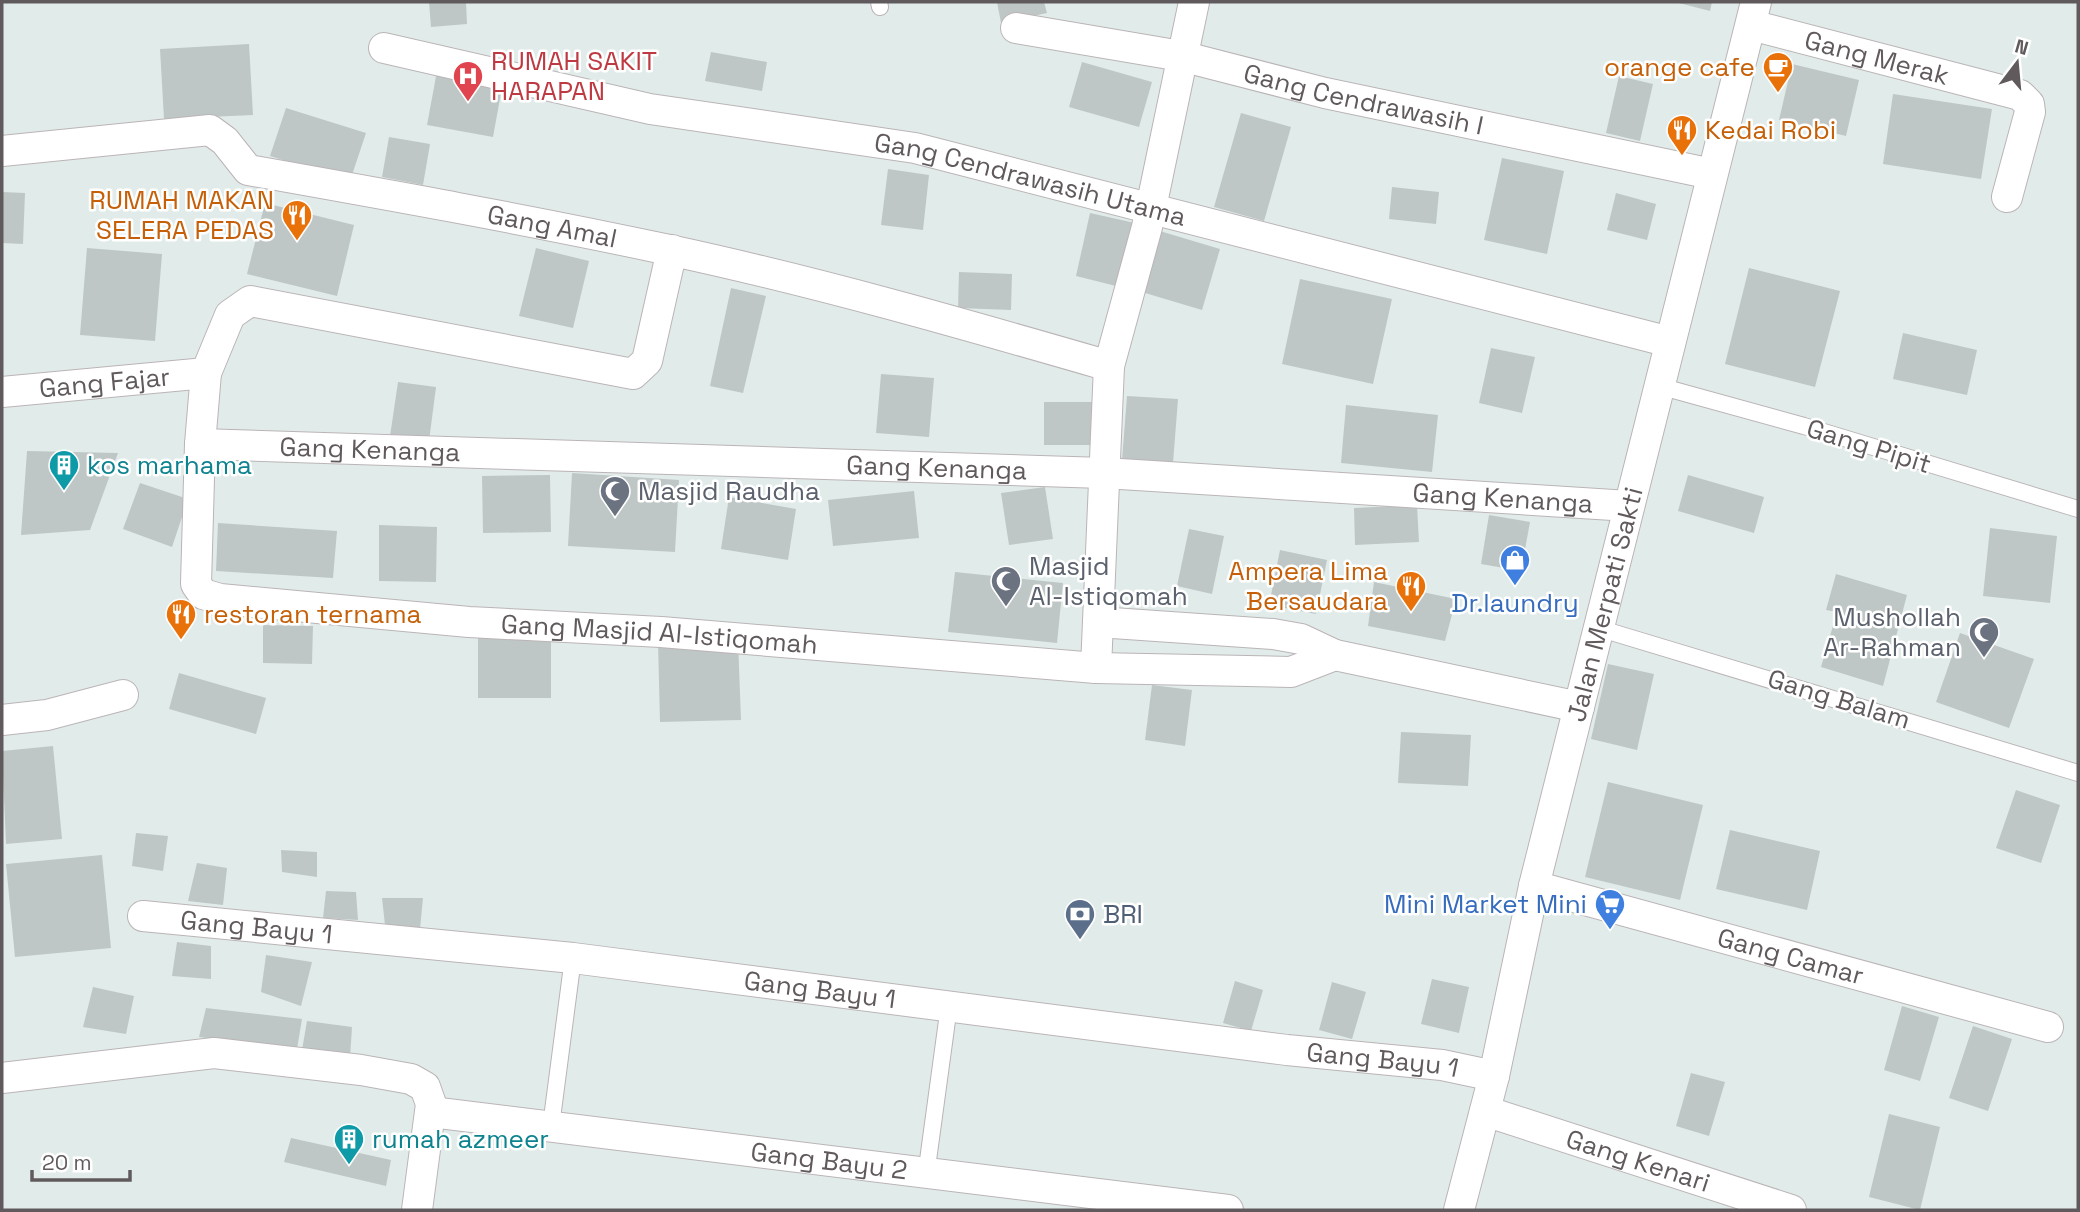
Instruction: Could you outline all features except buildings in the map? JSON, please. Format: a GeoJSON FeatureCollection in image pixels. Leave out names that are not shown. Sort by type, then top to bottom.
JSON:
{"type":"FeatureCollection","features":[{"type":"Feature","properties":{"kind":"street"},"geometry":{"type":"LineString","coordinates":[[1096,668],[1110,366],[1151,208],[1194,2]]}},
{"type":"Feature","properties":{"kind":"street","name":"Jalan Merpati Sakti"},"geometry":{"type":"LineString","coordinates":[[1459,1210],[1494,1076],[1534,886],[1578,706],[1753,13]]}},
{"type":"Feature","properties":{"kind":"street","name":"Gang Merak"},"geometry":{"type":"LineString","coordinates":[[1753,13],[2020,95],[2029,104],[2030,111],[2007,197]]}},
{"type":"Feature","properties":{"kind":"street","name":"Gang Cendrawasih I"},"geometry":{"type":"LineString","coordinates":[[1016,28],[1181,56],[1325,93],[1712,174]]}},
{"type":"Feature","properties":{"kind":"street","name":"Gang Cendrawasih Utama"},"geometry":{"type":"LineString","coordinates":[[384,48],[650,109],[915,148],[1670,342]]}},
{"type":"Feature","properties":{"kind":"street","name":"Gang Amal"},"geometry":{"type":"LineString","coordinates":[[2,151],[210,130],[225,141],[248,170],[463,207],[672,250],[901,305],[1110,366]]}},
{"type":"Feature","properties":{"kind":"street","name":"Gang Masjid Al-Istiqomah"},"geometry":{"type":"LineString","coordinates":[[672,250],[647,361],[633,374],[250,301],[230,315],[206,373],[200,444],[196,584],[203,594],[220,599],[469,622],[661,632],[1096,668],[1291,672],[1335,655]]}},
{"type":"Feature","properties":{"kind":"street","name":"Gang Fajar"},"geometry":{"type":"LineString","coordinates":[[2,392],[206,373]]}},
{"type":"Feature","properties":{"kind":"street","name":"Gang Kenanga"},"geometry":{"type":"LineString","coordinates":[[200,444],[1104,473],[1629,506]]}},
{"type":"Feature","properties":{"kind":"street"},"geometry":{"type":"LineString","coordinates":[[1098,622],[1273,634],[1301,639],[1335,655],[1578,706]]}},
{"type":"Feature","properties":{"kind":"street"},"geometry":{"type":"LineString","coordinates":[[2,720],[47,715],[123,695]]}},
{"type":"Feature","properties":{"kind":"street","name":"Gang Camar"},"geometry":{"type":"LineString","coordinates":[[1534,886],[2048,1027]]}},
{"type":"Feature","properties":{"kind":"street","name":"Gang Bayu 1"},"geometry":{"type":"LineString","coordinates":[[143,916],[573,958],[1287,1050],[1442,1065],[1494,1076]]}},
{"type":"Feature","properties":{"kind":"street"},"geometry":{"type":"LineString","coordinates":[[2,1078],[214,1053],[361,1070],[411,1079],[425,1087],[430,1096],[431,1112],[417,1210]]}},
{"type":"Feature","properties":{"kind":"street","name":"Gang Kenari"},"geometry":{"type":"LineString","coordinates":[[1485,1111],[1791,1210]]}},
{"type":"Feature","properties":{"kind":"street","name":"Gang Bayu 2"},"geometry":{"type":"LineString","coordinates":[[431,1112],[1227,1210]]}},
{"type":"Feature","properties":{"kind":"lane","name":"Gang Pipit"},"geometry":{"type":"LineString","coordinates":[[1659,386],[1817,430],[2078,509]]}},
{"type":"Feature","properties":{"kind":"lane","name":"Gang Balam"},"geometry":{"type":"LineString","coordinates":[[1598,628],[2078,773]]}},
{"type":"Feature","properties":{"kind":"lane"},"geometry":{"type":"LineString","coordinates":[[551,1126],[573,958]]}},
{"type":"Feature","properties":{"kind":"lane"},"geometry":{"type":"LineString","coordinates":[[926,1175],[949,1006]]}},
{"type":"Feature","properties":{"kind":"place","name":"orange cafe"},"geometry":{"type":"Point","coordinates":[1778,94]}},
{"type":"Feature","properties":{"kind":"place","name":"RUMAH SAKIT HARAPAN"},"geometry":{"type":"Point","coordinates":[468,103]}},
{"type":"Feature","properties":{"kind":"place","name":"Kedai Robi"},"geometry":{"type":"Point","coordinates":[1682,157]}},
{"type":"Feature","properties":{"kind":"place","name":"RUMAH MAKAN SELERA PEDAS"},"geometry":{"type":"Point","coordinates":[297,242]}},
{"type":"Feature","properties":{"kind":"place","name":"kos marhama"},"geometry":{"type":"Point","coordinates":[64,492]}},
{"type":"Feature","properties":{"kind":"place","name":"Masjid Raudha"},"geometry":{"type":"Point","coordinates":[615,518]}},
{"type":"Feature","properties":{"kind":"place","name":"Dr.laundry"},"geometry":{"type":"Point","coordinates":[1515,587]}},
{"type":"Feature","properties":{"kind":"place","name":"Masjid Al-Istiqomah"},"geometry":{"type":"Point","coordinates":[1006,608]}},
{"type":"Feature","properties":{"kind":"place","name":"Ampera Lima Bersaudara"},"geometry":{"type":"Point","coordinates":[1411,613]}},
{"type":"Feature","properties":{"kind":"place","name":"restoran ternama"},"geometry":{"type":"Point","coordinates":[181,641]}},
{"type":"Feature","properties":{"kind":"place","name":"Mushollah Ar-Rahman"},"geometry":{"type":"Point","coordinates":[1984,659]}},
{"type":"Feature","properties":{"kind":"place","name":"Mini Market Mini"},"geometry":{"type":"Point","coordinates":[1610,931]}},
{"type":"Feature","properties":{"kind":"place","name":"BRI"},"geometry":{"type":"Point","coordinates":[1080,941]}},
{"type":"Feature","properties":{"kind":"place","name":"rumah azmeer"},"geometry":{"type":"Point","coordinates":[349,1166]}}]}
